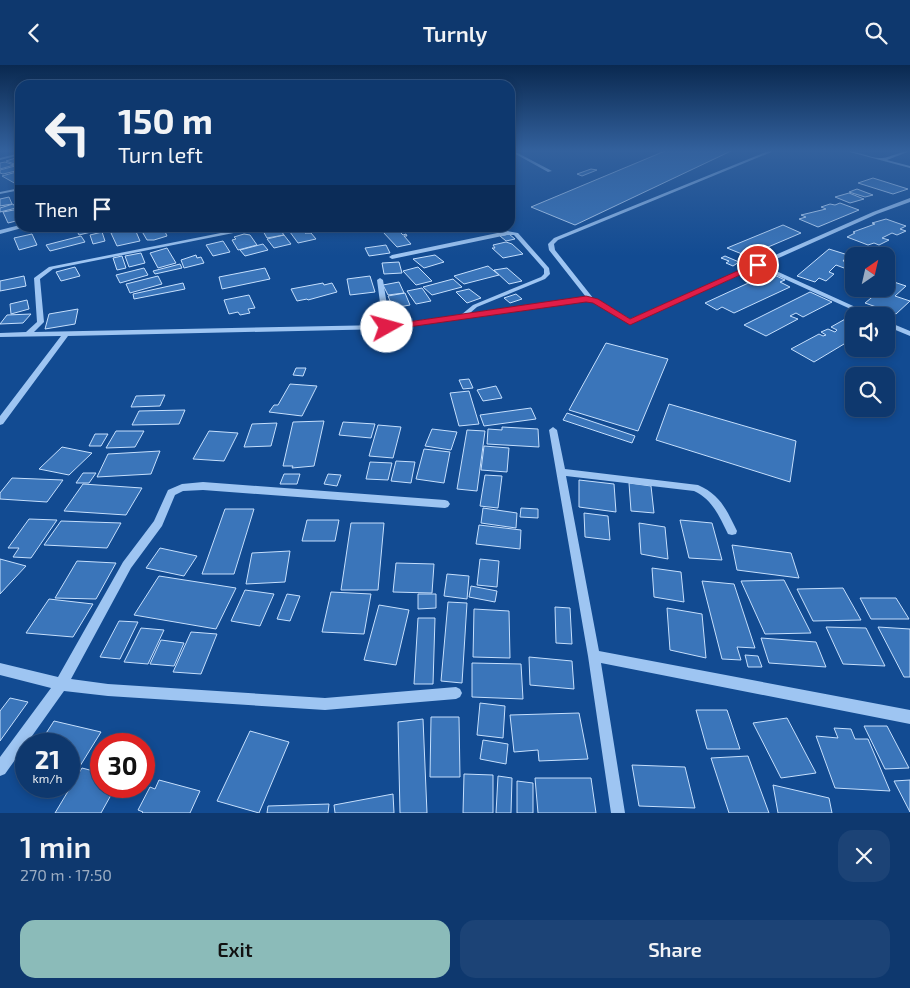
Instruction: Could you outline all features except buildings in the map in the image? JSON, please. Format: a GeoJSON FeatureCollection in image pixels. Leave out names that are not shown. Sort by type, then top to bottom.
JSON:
{"type":"FeatureCollection","features":[{"type":"Feature","properties":{"kind":"street"},"geometry":{"type":"LineString","coordinates":[[686,186],[556,239],[551,244],[552,250],[591,299],[630,322],[876,213],[910,200]]}},
{"type":"Feature","properties":{"kind":"street"},"geometry":{"type":"LineString","coordinates":[[0,193],[15,190]]}},
{"type":"Feature","properties":{"kind":"street"},"geometry":{"type":"LineString","coordinates":[[0,231],[15,228]]}},
{"type":"Feature","properties":{"kind":"street"},"geometry":{"type":"LineString","coordinates":[[26,335],[42,322],[37,278],[51,268],[236,232]]}},
{"type":"Feature","properties":{"kind":"street"},"geometry":{"type":"LineString","coordinates":[[392,257],[507,233],[516,235],[547,269],[547,275],[475,306],[464,315]]}},
{"type":"Feature","properties":{"kind":"street"},"geometry":{"type":"LineString","coordinates":[[758,265],[851,307]]}},
{"type":"Feature","properties":{"kind":"street"},"geometry":{"type":"LineString","coordinates":[[380,280],[387,327]]}},
{"type":"Feature","properties":{"kind":"street"},"geometry":{"type":"LineString","coordinates":[[0,335],[387,327],[591,299]]}},
{"type":"Feature","properties":{"kind":"street"},"geometry":{"type":"LineString","coordinates":[[895,327],[910,334]]}},
{"type":"Feature","properties":{"kind":"street"},"geometry":{"type":"LineString","coordinates":[[0,422],[65,335]]}},
{"type":"Feature","properties":{"kind":"street"},"geometry":{"type":"LineString","coordinates":[[553,430],[594,656],[618,813]]}},
{"type":"Feature","properties":{"kind":"street"},"geometry":{"type":"LineString","coordinates":[[561,472],[695,488],[706,492],[715,499],[732,531]]}},
{"type":"Feature","properties":{"kind":"street"},"geometry":{"type":"LineString","coordinates":[[0,769],[61,684],[127,565],[158,523],[171,493],[177,490],[203,486],[445,503]]}},
{"type":"Feature","properties":{"kind":"street"},"geometry":{"type":"LineString","coordinates":[[594,656],[910,717]]}},
{"type":"Feature","properties":{"kind":"street"},"geometry":{"type":"LineString","coordinates":[[0,669],[61,684],[108,690],[325,704],[456,693]]}},
{"type":"Feature","properties":{"kind":"route"},"geometry":{"type":"LineString","coordinates":[[387,327],[586,299],[595,300],[630,322],[758,265]]}}]}
